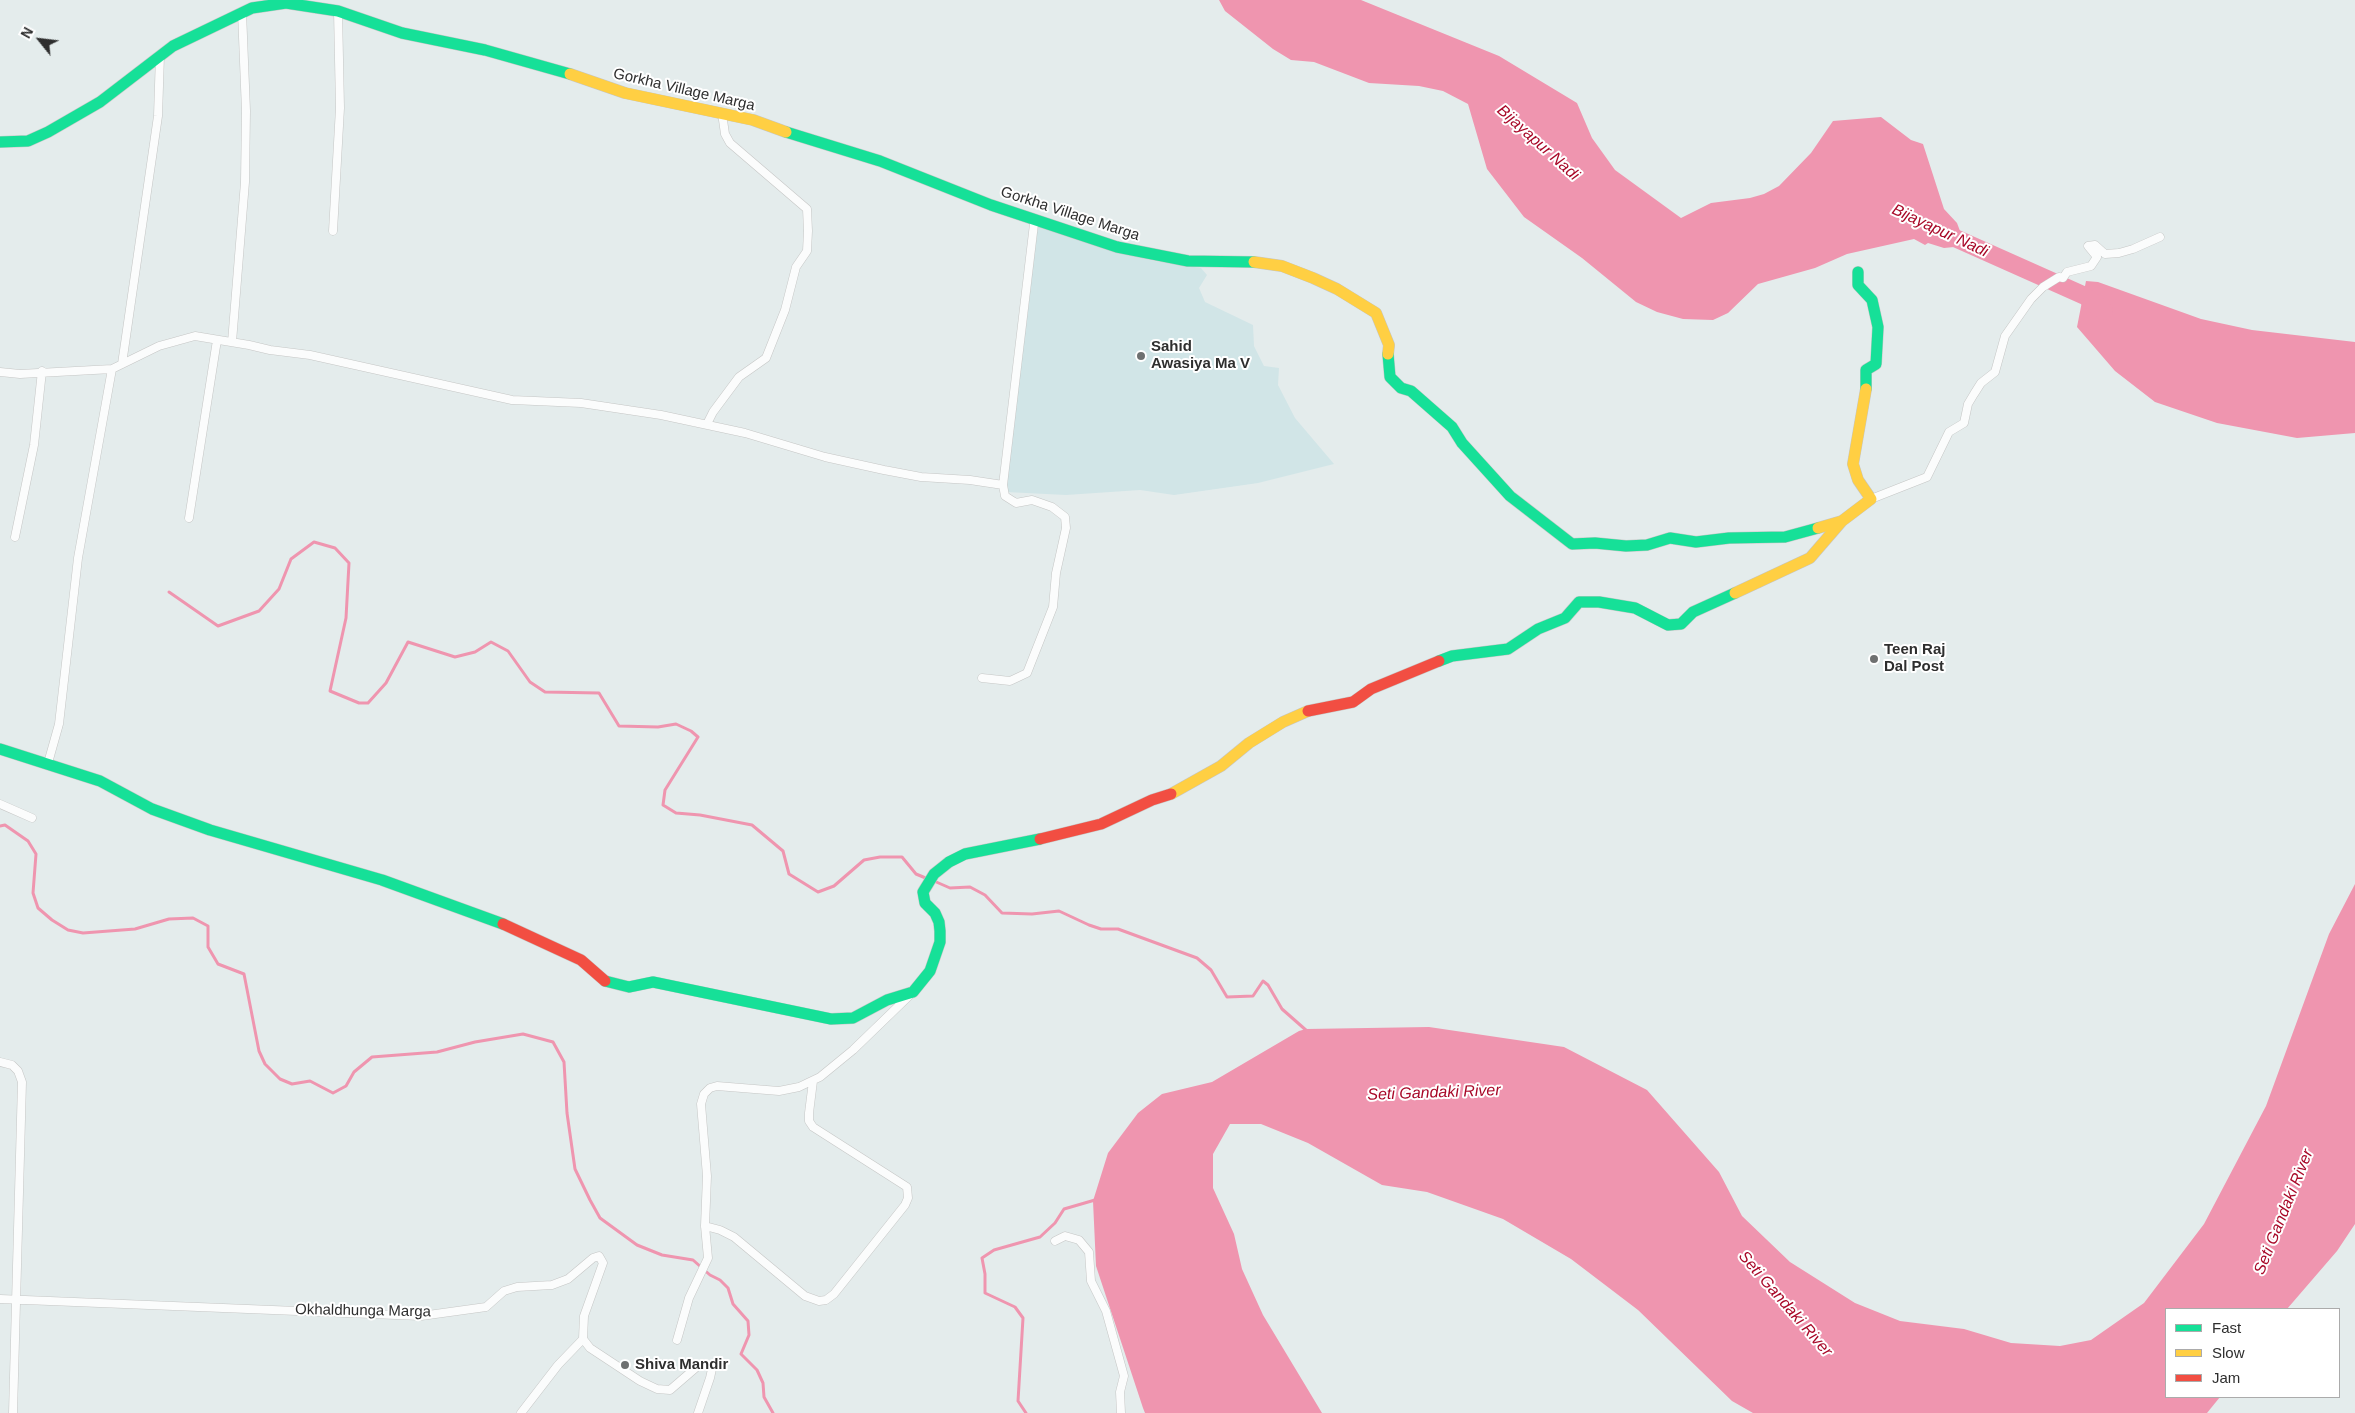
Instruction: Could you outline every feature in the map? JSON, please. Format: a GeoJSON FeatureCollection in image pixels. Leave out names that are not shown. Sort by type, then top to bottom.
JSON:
{"type":"FeatureCollection","features":[{"type":"Feature","properties":{"kind":"street","name":"Gorkha Village Marga"},"geometry":{"type":"LineString","coordinates":[[0,142],[28,141],[88,111],[122,87],[160,55],[252,8],[286,3],[338,12],[402,33],[485,50],[542,65],[625,93],[753,120],[808,140],[880,161],[991,205],[1117,247],[1188,261],[1256,262],[1282,266],[1337,289],[1376,313],[1389,344],[1388,362],[1390,377],[1401,388],[1411,391],[1452,427],[1462,443],[1510,496],[1532,511],[1572,544],[1595,543],[1626,546],[1647,545],[1670,538],[1696,542],[1729,538],[1785,537],[1842,521],[1871,499]]}},
{"type":"Feature","properties":{"kind":"street"},"geometry":{"type":"LineString","coordinates":[[232,342],[245,182],[246,111],[242,12]]}},
{"type":"Feature","properties":{"kind":"street"},"geometry":{"type":"LineString","coordinates":[[333,232],[340,108],[338,12]]}},
{"type":"Feature","properties":{"kind":"street"},"geometry":{"type":"LineString","coordinates":[[122,364],[158,116],[160,55]]}},
{"type":"Feature","properties":{"kind":"street"},"geometry":{"type":"LineString","coordinates":[[707,424],[713,412],[738,377],[766,358],[785,310],[796,267],[807,251],[808,231],[807,209],[730,144],[725,134],[722,113]]}},
{"type":"Feature","properties":{"kind":"street"},"geometry":{"type":"LineString","coordinates":[[982,678],[1010,681],[1027,674],[1054,607],[1056,573],[1066,528],[1065,517],[1052,508],[1032,500],[1016,503],[1005,496],[1003,485],[1034,224],[1033,218]]}},
{"type":"Feature","properties":{"kind":"street"},"geometry":{"type":"LineString","coordinates":[[1858,272],[1858,285],[1872,300],[1878,327],[1876,364],[1866,370],[1866,397],[1856,440],[1854,464],[1858,480],[1871,499],[1927,477],[1949,432],[1964,423],[1968,404],[1974,394],[1982,383],[1995,372],[2005,336],[2031,299],[2043,287],[2058,277],[2063,278],[2066,272],[2091,266],[2096,257],[2088,246],[2094,246],[2105,254],[2119,253],[2160,237]]}},
{"type":"Feature","properties":{"kind":"street"},"geometry":{"type":"LineString","coordinates":[[0,372],[20,374],[42,371],[112,369],[159,346],[195,336],[270,350],[310,355],[512,400],[581,403],[707,424],[884,470],[921,477],[970,480],[1003,485]]}},
{"type":"Feature","properties":{"kind":"street"},"geometry":{"type":"LineString","coordinates":[[189,518],[217,340]]}},
{"type":"Feature","properties":{"kind":"street"},"geometry":{"type":"LineString","coordinates":[[48,763],[58,724],[78,558],[112,369]]}},
{"type":"Feature","properties":{"kind":"street"},"geometry":{"type":"LineString","coordinates":[[15,537],[34,445],[42,371]]}},
{"type":"Feature","properties":{"kind":"street"},"geometry":{"type":"LineString","coordinates":[[677,1340],[689,1298],[708,1258],[705,1226],[707,1176],[701,1104],[704,1094],[710,1088],[717,1086],[779,1091],[799,1087],[813,1081],[853,1050],[872,1030],[904,1004],[930,971],[940,942],[940,922],[935,913],[924,903],[923,892],[934,874],[949,862],[965,854],[1007,847],[1101,824],[1152,800],[1174,792],[1221,766],[1242,748],[1283,722],[1308,711],[1353,702],[1371,689],[1452,656],[1508,649],[1538,629],[1565,618],[1579,602],[1599,602],[1635,608],[1668,625],[1681,624],[1693,612],[1810,558],[1842,521]]}},
{"type":"Feature","properties":{"kind":"street"},"geometry":{"type":"LineString","coordinates":[[0,749],[100,781],[152,809],[210,830],[382,880],[494,920],[581,960],[602,980],[615,985],[629,987],[653,982],[831,1019],[853,1018],[868,1012],[887,1000],[913,992]]}},
{"type":"Feature","properties":{"kind":"street"},"geometry":{"type":"LineString","coordinates":[[0,804],[32,818]]}},
{"type":"Feature","properties":{"kind":"street"},"geometry":{"type":"LineString","coordinates":[[0,1062],[12,1065],[18,1071],[22,1082],[13,1413]]}},
{"type":"Feature","properties":{"kind":"street"},"geometry":{"type":"LineString","coordinates":[[705,1226],[734,1237],[805,1296],[819,1301],[826,1300],[834,1294],[905,1205],[908,1198],[907,1187],[812,1127],[809,1121],[809,1113],[813,1081]]}},
{"type":"Feature","properties":{"kind":"street"},"geometry":{"type":"LineString","coordinates":[[1055,1241],[1065,1236],[1079,1240],[1089,1252],[1091,1281],[1106,1311],[1124,1376],[1120,1392],[1121,1413]]}},
{"type":"Feature","properties":{"kind":"street","name":"Okhaldhunga Marga"},"geometry":{"type":"LineString","coordinates":[[0,1299],[421,1316],[486,1308],[504,1292],[517,1287],[552,1285],[568,1279],[593,1258],[599,1256],[603,1263],[584,1316],[583,1339]]}},
{"type":"Feature","properties":{"kind":"street"},"geometry":{"type":"LineString","coordinates":[[521,1413],[558,1365],[583,1339],[590,1348],[640,1381],[657,1389],[670,1390],[698,1365],[710,1365],[712,1369],[710,1378],[698,1413]]}},
{"type":"Feature","properties":{"kind":"shaded area","name":"Sahid Awasiya Ma V"},"geometry":{"type":"Polygon","coordinates":[[[1038,225],[1107,249],[1155,261],[1201,268],[1207,275],[1199,288],[1205,302],[1253,325],[1254,346],[1264,366],[1279,368],[1278,385],[1295,418],[1334,464],[1258,483],[1174,495],[1140,490],[1066,495],[1006,492],[1038,225]]]}},
{"type":"Feature","properties":{"kind":"water"},"geometry":{"type":"Polygon","coordinates":[[[1219,0],[1361,0],[1499,56],[1577,103],[1592,138],[1615,170],[1681,218],[1711,203],[1750,198],[1764,194],[1779,186],[1811,153],[1833,121],[1881,117],[1911,140],[1923,144],[1944,209],[1957,223],[1960,231],[1958,239],[1954,247],[1944,248],[1928,243],[1925,245],[1914,239],[1847,254],[1815,268],[1758,284],[1728,313],[1713,320],[1683,319],[1657,312],[1636,302],[1582,258],[1524,217],[1487,169],[1468,104],[1443,91],[1419,86],[1369,83],[1314,62],[1291,60],[1273,49],[1225,11],[1219,0]]]}},
{"type":"Feature","properties":{"kind":"water"},"geometry":{"type":"Polygon","coordinates":[[[2086,281],[2098,282],[2201,319],[2252,330],[2355,342],[2355,433],[2297,438],[2217,423],[2155,402],[2115,371],[2077,327],[2086,281]]]}},
{"type":"Feature","properties":{"kind":"water","name":"Seti Gandaki River"},"geometry":{"type":"Polygon","coordinates":[[[2355,884],[2355,1224],[2337,1251],[2288,1308],[2165,1308],[2165,1398],[2219,1398],[2207,1413],[1753,1413],[1732,1401],[1638,1310],[1571,1259],[1503,1219],[1427,1192],[1382,1185],[1308,1143],[1261,1124],[1230,1124],[1213,1154],[1213,1188],[1234,1234],[1242,1269],[1263,1315],[1322,1413],[1145,1413],[1096,1266],[1093,1201],[1108,1153],[1138,1113],[1162,1094],[1212,1082],[1299,1031],[1306,1029],[1429,1027],[1564,1047],[1647,1090],[1719,1172],[1742,1216],[1790,1262],[1855,1303],[1900,1321],[1964,1329],[2011,1343],[2060,1346],[2091,1340],[2144,1303],[2204,1224],[2266,1106],[2329,934],[2355,884]]]}},
{"type":"Feature","properties":{"kind":"waterway","name":"Bijayapur Nadi"},"geometry":{"type":"LineString","coordinates":[[1937,230],[2085,296],[2104,311]]}},
{"type":"Feature","properties":{"kind":"waterway"},"geometry":{"type":"LineString","coordinates":[[169,592],[218,626],[259,611],[279,589],[291,559],[314,542],[335,548],[349,563],[346,618],[330,691],[359,703],[368,703],[386,683],[408,642],[455,657],[475,652],[491,642],[508,651],[530,682],[545,692],[599,693],[619,726],[658,727],[676,724],[691,731],[698,737],[665,790],[663,805],[676,813],[700,815],[752,825],[783,851],[789,874],[818,892],[834,886],[864,860],[880,857],[902,857],[916,874],[928,879]]}},
{"type":"Feature","properties":{"kind":"waterway"},"geometry":{"type":"LineString","coordinates":[[0,826],[5,825],[28,841],[36,854],[33,893],[38,908],[68,930],[83,933],[135,929],[169,919],[193,918],[208,926],[208,947],[218,964],[244,974],[259,1051],[265,1064],[280,1079],[292,1084],[310,1081],[333,1093],[346,1086],[354,1072],[372,1057],[437,1052],[475,1042],[523,1034],[553,1042],[564,1062],[567,1113],[575,1169],[600,1218],[637,1245],[662,1255],[693,1260],[728,1288],[733,1304],[748,1321],[749,1335],[741,1354],[757,1370],[763,1383],[764,1397],[773,1413]]}},
{"type":"Feature","properties":{"kind":"waterway"},"geometry":{"type":"LineString","coordinates":[[934,881],[950,888],[970,887],[985,895],[1002,913],[1032,914],[1059,911],[1089,925],[1101,929],[1118,929],[1197,958],[1211,970],[1227,997],[1253,996],[1263,981],[1268,985],[1282,1009],[1307,1031]]}},
{"type":"Feature","properties":{"kind":"waterway"},"geometry":{"type":"LineString","coordinates":[[1026,1413],[1018,1401],[1023,1318],[1015,1307],[985,1293],[985,1274],[982,1258],[994,1250],[1040,1237],[1055,1223],[1064,1209],[1095,1200]]}},
{"type":"Feature","properties":{"kind":"traffic: fast"},"geometry":{"type":"LineString","coordinates":[[0,142],[28,141],[48,132],[100,102],[173,46],[252,8],[286,3],[338,11],[402,33],[485,50],[570,74]]}},
{"type":"Feature","properties":{"kind":"traffic: fast"},"geometry":{"type":"LineString","coordinates":[[786,132],[880,161],[991,205],[1117,247],[1188,261],[1254,262]]}},
{"type":"Feature","properties":{"kind":"traffic: fast"},"geometry":{"type":"LineString","coordinates":[[1858,272],[1858,285],[1872,300],[1878,327],[1876,364],[1866,370],[1866,389]]}},
{"type":"Feature","properties":{"kind":"traffic: fast"},"geometry":{"type":"LineString","coordinates":[[1388,354],[1390,377],[1401,388],[1411,391],[1452,427],[1462,443],[1510,496],[1572,544],[1595,543],[1626,546],[1647,545],[1670,538],[1696,542],[1729,538],[1785,537],[1818,528]]}},
{"type":"Feature","properties":{"kind":"traffic: fast"},"geometry":{"type":"LineString","coordinates":[[1439,661],[1452,656],[1508,649],[1538,629],[1565,618],[1579,602],[1599,602],[1635,608],[1668,625],[1681,624],[1693,612],[1735,593]]}},
{"type":"Feature","properties":{"kind":"traffic: fast"},"geometry":{"type":"LineString","coordinates":[[0,749],[100,781],[152,809],[210,830],[382,880],[503,924]]}},
{"type":"Feature","properties":{"kind":"traffic: fast"},"geometry":{"type":"LineString","coordinates":[[605,981],[629,987],[653,982],[831,1019],[853,1018],[887,1000],[913,992],[930,971],[940,942],[940,931],[939,922],[935,913],[925,903],[923,892],[934,874],[949,862],[965,854],[1040,839]]}},
{"type":"Feature","properties":{"kind":"traffic: slow"},"geometry":{"type":"LineString","coordinates":[[570,74],[625,93],[753,120],[786,132]]}},
{"type":"Feature","properties":{"kind":"traffic: slow"},"geometry":{"type":"LineString","coordinates":[[1254,262],[1282,266],[1313,278],[1337,289],[1376,313],[1389,345],[1388,354]]}},
{"type":"Feature","properties":{"kind":"traffic: slow"},"geometry":{"type":"LineString","coordinates":[[1818,528],[1842,521],[1871,499],[1858,480],[1853,464],[1866,389]]}},
{"type":"Feature","properties":{"kind":"traffic: slow"},"geometry":{"type":"LineString","coordinates":[[1735,593],[1810,558],[1842,521]]}},
{"type":"Feature","properties":{"kind":"traffic: slow"},"geometry":{"type":"LineString","coordinates":[[1171,794],[1221,766],[1249,743],[1283,722],[1308,711]]}},
{"type":"Feature","properties":{"kind":"traffic: jam"},"geometry":{"type":"LineString","coordinates":[[1308,711],[1353,702],[1371,689],[1439,661]]}},
{"type":"Feature","properties":{"kind":"traffic: jam"},"geometry":{"type":"LineString","coordinates":[[1040,839],[1101,824],[1152,800],[1171,794]]}},
{"type":"Feature","properties":{"kind":"traffic: jam"},"geometry":{"type":"LineString","coordinates":[[503,924],[581,960],[605,981]]}},
{"type":"Feature","properties":{"kind":"place","name":"Sahid Awasiya Ma V"},"geometry":{"type":"Point","coordinates":[1141,356]}},
{"type":"Feature","properties":{"kind":"place","name":"Teen Raj Dal Post"},"geometry":{"type":"Point","coordinates":[1874,659]}},
{"type":"Feature","properties":{"kind":"place","name":"Shiva Mandir"},"geometry":{"type":"Point","coordinates":[625,1365]}}]}
